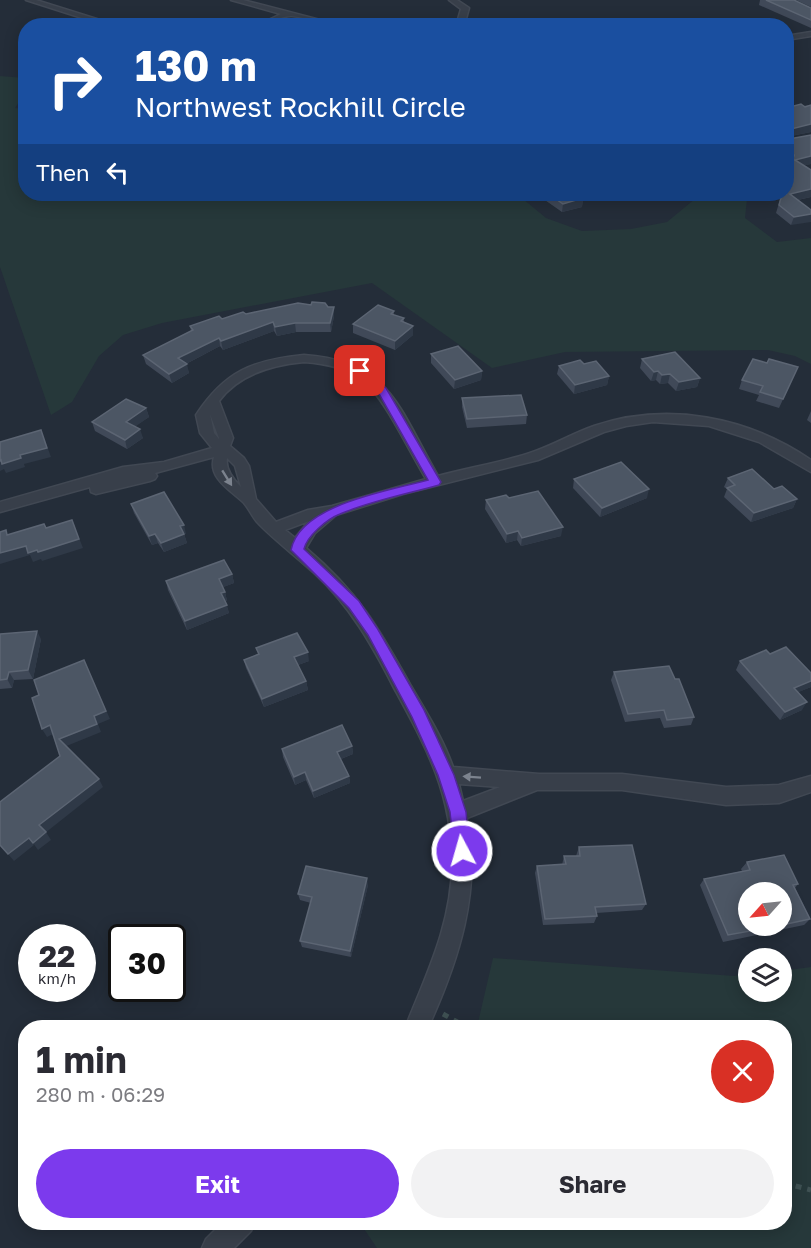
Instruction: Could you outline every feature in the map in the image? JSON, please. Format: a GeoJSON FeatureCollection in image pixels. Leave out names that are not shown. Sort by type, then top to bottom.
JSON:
{"type":"FeatureCollection","features":[{"type":"Feature","properties":{"kind":"street"},"geometry":{"type":"LineString","coordinates":[[29,0],[89,18]]}},
{"type":"Feature","properties":{"kind":"street"},"geometry":{"type":"LineString","coordinates":[[234,0],[305,18]]}},
{"type":"Feature","properties":{"kind":"street"},"geometry":{"type":"LineString","coordinates":[[452,0],[465,8],[462,18]]}},
{"type":"Feature","properties":{"kind":"street"},"geometry":{"type":"LineString","coordinates":[[278,18],[287,14]]}},
{"type":"Feature","properties":{"kind":"street"},"geometry":{"type":"LineString","coordinates":[[794,37],[811,34]]}},
{"type":"Feature","properties":{"kind":"street"},"geometry":{"type":"LineString","coordinates":[[224,449],[211,442],[205,432],[204,415],[212,401],[234,380],[271,363],[303,358],[347,365],[360,371],[382,390],[435,482]]}},
{"type":"Feature","properties":{"kind":"street"},"geometry":{"type":"LineString","coordinates":[[273,528],[313,514],[333,511],[543,454],[598,429],[632,420],[667,418],[703,421],[729,427],[776,445],[811,467]]}},
{"type":"Feature","properties":{"kind":"street"},"geometry":{"type":"LineString","coordinates":[[0,507],[59,492],[116,486],[152,475],[165,467],[224,449]]}},
{"type":"Feature","properties":{"kind":"street"},"geometry":{"type":"LineString","coordinates":[[224,449],[219,462],[223,475],[234,489],[249,500],[273,528],[354,604],[373,632],[430,736],[446,775],[458,812],[463,869],[457,915],[445,959],[420,1020]]}},
{"type":"Feature","properties":{"kind":"street"},"geometry":{"type":"LineString","coordinates":[[298,550],[299,542],[306,532],[333,511]]}},
{"type":"Feature","properties":{"kind":"street"},"geometry":{"type":"LineString","coordinates":[[446,775],[539,782],[622,782],[726,796],[779,794],[811,784]]}},
{"type":"Feature","properties":{"kind":"street"},"geometry":{"type":"LineString","coordinates":[[458,812],[539,782]]}},
{"type":"Feature","properties":{"kind":"street"},"geometry":{"type":"LineString","coordinates":[[215,1248],[234,1230]]}},
{"type":"Feature","properties":{"kind":"path"},"geometry":{"type":"LineString","coordinates":[[428,1004],[455,1020]]}},
{"type":"Feature","properties":{"kind":"path"},"geometry":{"type":"LineString","coordinates":[[792,1185],[811,1190]]}},
{"type":"Feature","properties":{"kind":"shaded area"},"geometry":{"type":"Polygon","coordinates":[[[0,76],[18,77],[18,104],[15,108],[18,108],[18,201],[525,201],[546,218],[582,231],[631,229],[667,222],[692,201],[747,201],[745,218],[777,242],[811,238],[811,364],[795,356],[768,350],[565,352],[492,368],[372,283],[162,323],[123,335],[99,356],[72,402],[51,415],[0,267],[0,76]]]}},
{"type":"Feature","properties":{"kind":"shaded area"},"geometry":{"type":"Polygon","coordinates":[[[493,958],[738,975],[738,1002],[792,1002],[792,970],[811,967],[811,1248],[377,1248],[365,1230],[792,1230],[792,1020],[479,1020],[493,958]]]}},
{"type":"Feature","properties":{"kind":"building"},"geometry":{"type":"Polygon","coordinates":[[[766,0],[794,0],[811,8],[811,20],[766,0]]]}},
{"type":"Feature","properties":{"kind":"building"},"geometry":{"type":"Polygon","coordinates":[[[811,105],[811,124],[794,128],[794,106],[811,105]]]}},
{"type":"Feature","properties":{"kind":"building"},"geometry":{"type":"Polygon","coordinates":[[[811,135],[811,156],[795,160],[811,170],[811,189],[794,193],[794,138],[811,135]]]}},
{"type":"Feature","properties":{"kind":"building"},"geometry":{"type":"Polygon","coordinates":[[[794,197],[811,210],[811,214],[794,217],[779,205],[780,201],[794,201],[794,197]]]}},
{"type":"Feature","properties":{"kind":"building"},"geometry":{"type":"Polygon","coordinates":[[[312,302],[325,303],[328,307],[334,307],[330,323],[295,323],[275,327],[273,322],[221,341],[219,338],[178,358],[187,364],[169,374],[143,355],[193,330],[190,326],[219,316],[222,319],[243,312],[246,314],[298,303],[311,305],[312,302]]]}},
{"type":"Feature","properties":{"kind":"building"},"geometry":{"type":"Polygon","coordinates":[[[378,305],[394,311],[391,314],[404,318],[401,321],[413,326],[395,341],[353,324],[378,305]]]}},
{"type":"Feature","properties":{"kind":"building"},"geometry":{"type":"Polygon","coordinates":[[[458,346],[482,371],[455,380],[431,354],[458,346]]]}},
{"type":"Feature","properties":{"kind":"building"},"geometry":{"type":"Polygon","coordinates":[[[675,352],[700,378],[679,382],[670,374],[662,375],[658,371],[654,372],[642,359],[675,352]]]}},
{"type":"Feature","properties":{"kind":"building"},"geometry":{"type":"Polygon","coordinates":[[[753,359],[767,363],[769,359],[798,367],[783,399],[760,392],[763,386],[742,380],[753,359]]]}},
{"type":"Feature","properties":{"kind":"building"},"geometry":{"type":"Polygon","coordinates":[[[580,360],[584,364],[596,361],[609,376],[575,385],[559,366],[580,360]]]}},
{"type":"Feature","properties":{"kind":"building"},"geometry":{"type":"Polygon","coordinates":[[[521,395],[527,415],[467,419],[462,398],[521,395]]]}},
{"type":"Feature","properties":{"kind":"building"},"geometry":{"type":"Polygon","coordinates":[[[126,399],[146,408],[126,422],[140,429],[125,440],[92,422],[126,399]]]}},
{"type":"Feature","properties":{"kind":"building"},"geometry":{"type":"Polygon","coordinates":[[[41,430],[47,448],[20,455],[21,458],[2,464],[0,442],[41,430]]]}},
{"type":"Feature","properties":{"kind":"building"},"geometry":{"type":"Polygon","coordinates":[[[621,462],[649,489],[602,508],[574,479],[621,462]]]}},
{"type":"Feature","properties":{"kind":"building"},"geometry":{"type":"Polygon","coordinates":[[[752,469],[774,489],[782,486],[797,499],[754,513],[727,488],[735,485],[728,478],[752,469]]]}},
{"type":"Feature","properties":{"kind":"building"},"geometry":{"type":"Polygon","coordinates":[[[538,491],[563,527],[522,538],[518,531],[507,534],[486,500],[506,495],[509,498],[538,491]]]}},
{"type":"Feature","properties":{"kind":"building"},"geometry":{"type":"Polygon","coordinates":[[[164,492],[184,525],[180,526],[184,534],[161,543],[155,534],[149,536],[131,504],[164,492]]]}},
{"type":"Feature","properties":{"kind":"building"},"geometry":{"type":"Polygon","coordinates":[[[72,520],[79,539],[38,552],[37,550],[28,553],[26,546],[0,553],[0,532],[6,530],[7,535],[44,524],[46,528],[72,520]]]}},
{"type":"Feature","properties":{"kind":"building"},"geometry":{"type":"Polygon","coordinates":[[[224,560],[232,574],[219,579],[225,592],[221,593],[227,605],[185,621],[166,581],[224,560]]]}},
{"type":"Feature","properties":{"kind":"building"},"geometry":{"type":"Polygon","coordinates":[[[37,631],[28,670],[9,672],[7,679],[0,680],[0,634],[37,631]]]}},
{"type":"Feature","properties":{"kind":"building"},"geometry":{"type":"Polygon","coordinates":[[[297,633],[308,652],[294,657],[306,681],[262,699],[244,660],[259,654],[256,648],[297,633]]]}},
{"type":"Feature","properties":{"kind":"building"},"geometry":{"type":"Polygon","coordinates":[[[786,647],[811,673],[811,681],[794,688],[807,702],[785,712],[740,661],[766,650],[770,654],[786,647]]]}},
{"type":"Feature","properties":{"kind":"building"},"geometry":{"type":"Polygon","coordinates":[[[84,660],[106,711],[94,716],[97,724],[59,739],[99,779],[39,825],[46,832],[33,843],[29,838],[8,854],[0,845],[0,802],[60,756],[50,725],[42,729],[32,698],[39,695],[34,680],[84,660]]]}},
{"type":"Feature","properties":{"kind":"building"},"geometry":{"type":"Polygon","coordinates":[[[669,666],[675,679],[679,679],[694,717],[667,720],[664,710],[628,714],[614,672],[669,666]]]}},
{"type":"Feature","properties":{"kind":"building"},"geometry":{"type":"Polygon","coordinates":[[[342,725],[352,746],[337,752],[349,776],[313,791],[305,772],[294,777],[282,749],[342,725]]]}},
{"type":"Feature","properties":{"kind":"building"},"geometry":{"type":"Polygon","coordinates":[[[632,845],[646,904],[595,907],[597,916],[545,919],[537,866],[566,864],[564,856],[580,856],[579,847],[632,845]]]}},
{"type":"Feature","properties":{"kind":"building"},"geometry":{"type":"Polygon","coordinates":[[[784,855],[798,884],[793,885],[810,919],[792,923],[792,882],[738,882],[738,933],[728,935],[704,879],[750,870],[747,862],[784,855]]]}},
{"type":"Feature","properties":{"kind":"building"},"geometry":{"type":"Polygon","coordinates":[[[306,866],[367,878],[350,951],[300,941],[312,897],[298,894],[306,866]]]}},
{"type":"Feature","properties":{"kind":"route"},"geometry":{"type":"LineString","coordinates":[[360,371],[374,380],[382,390],[435,482],[333,511],[306,532],[299,542],[298,550],[354,604],[373,632],[430,736],[441,760],[458,812],[462,851]]}}]}
